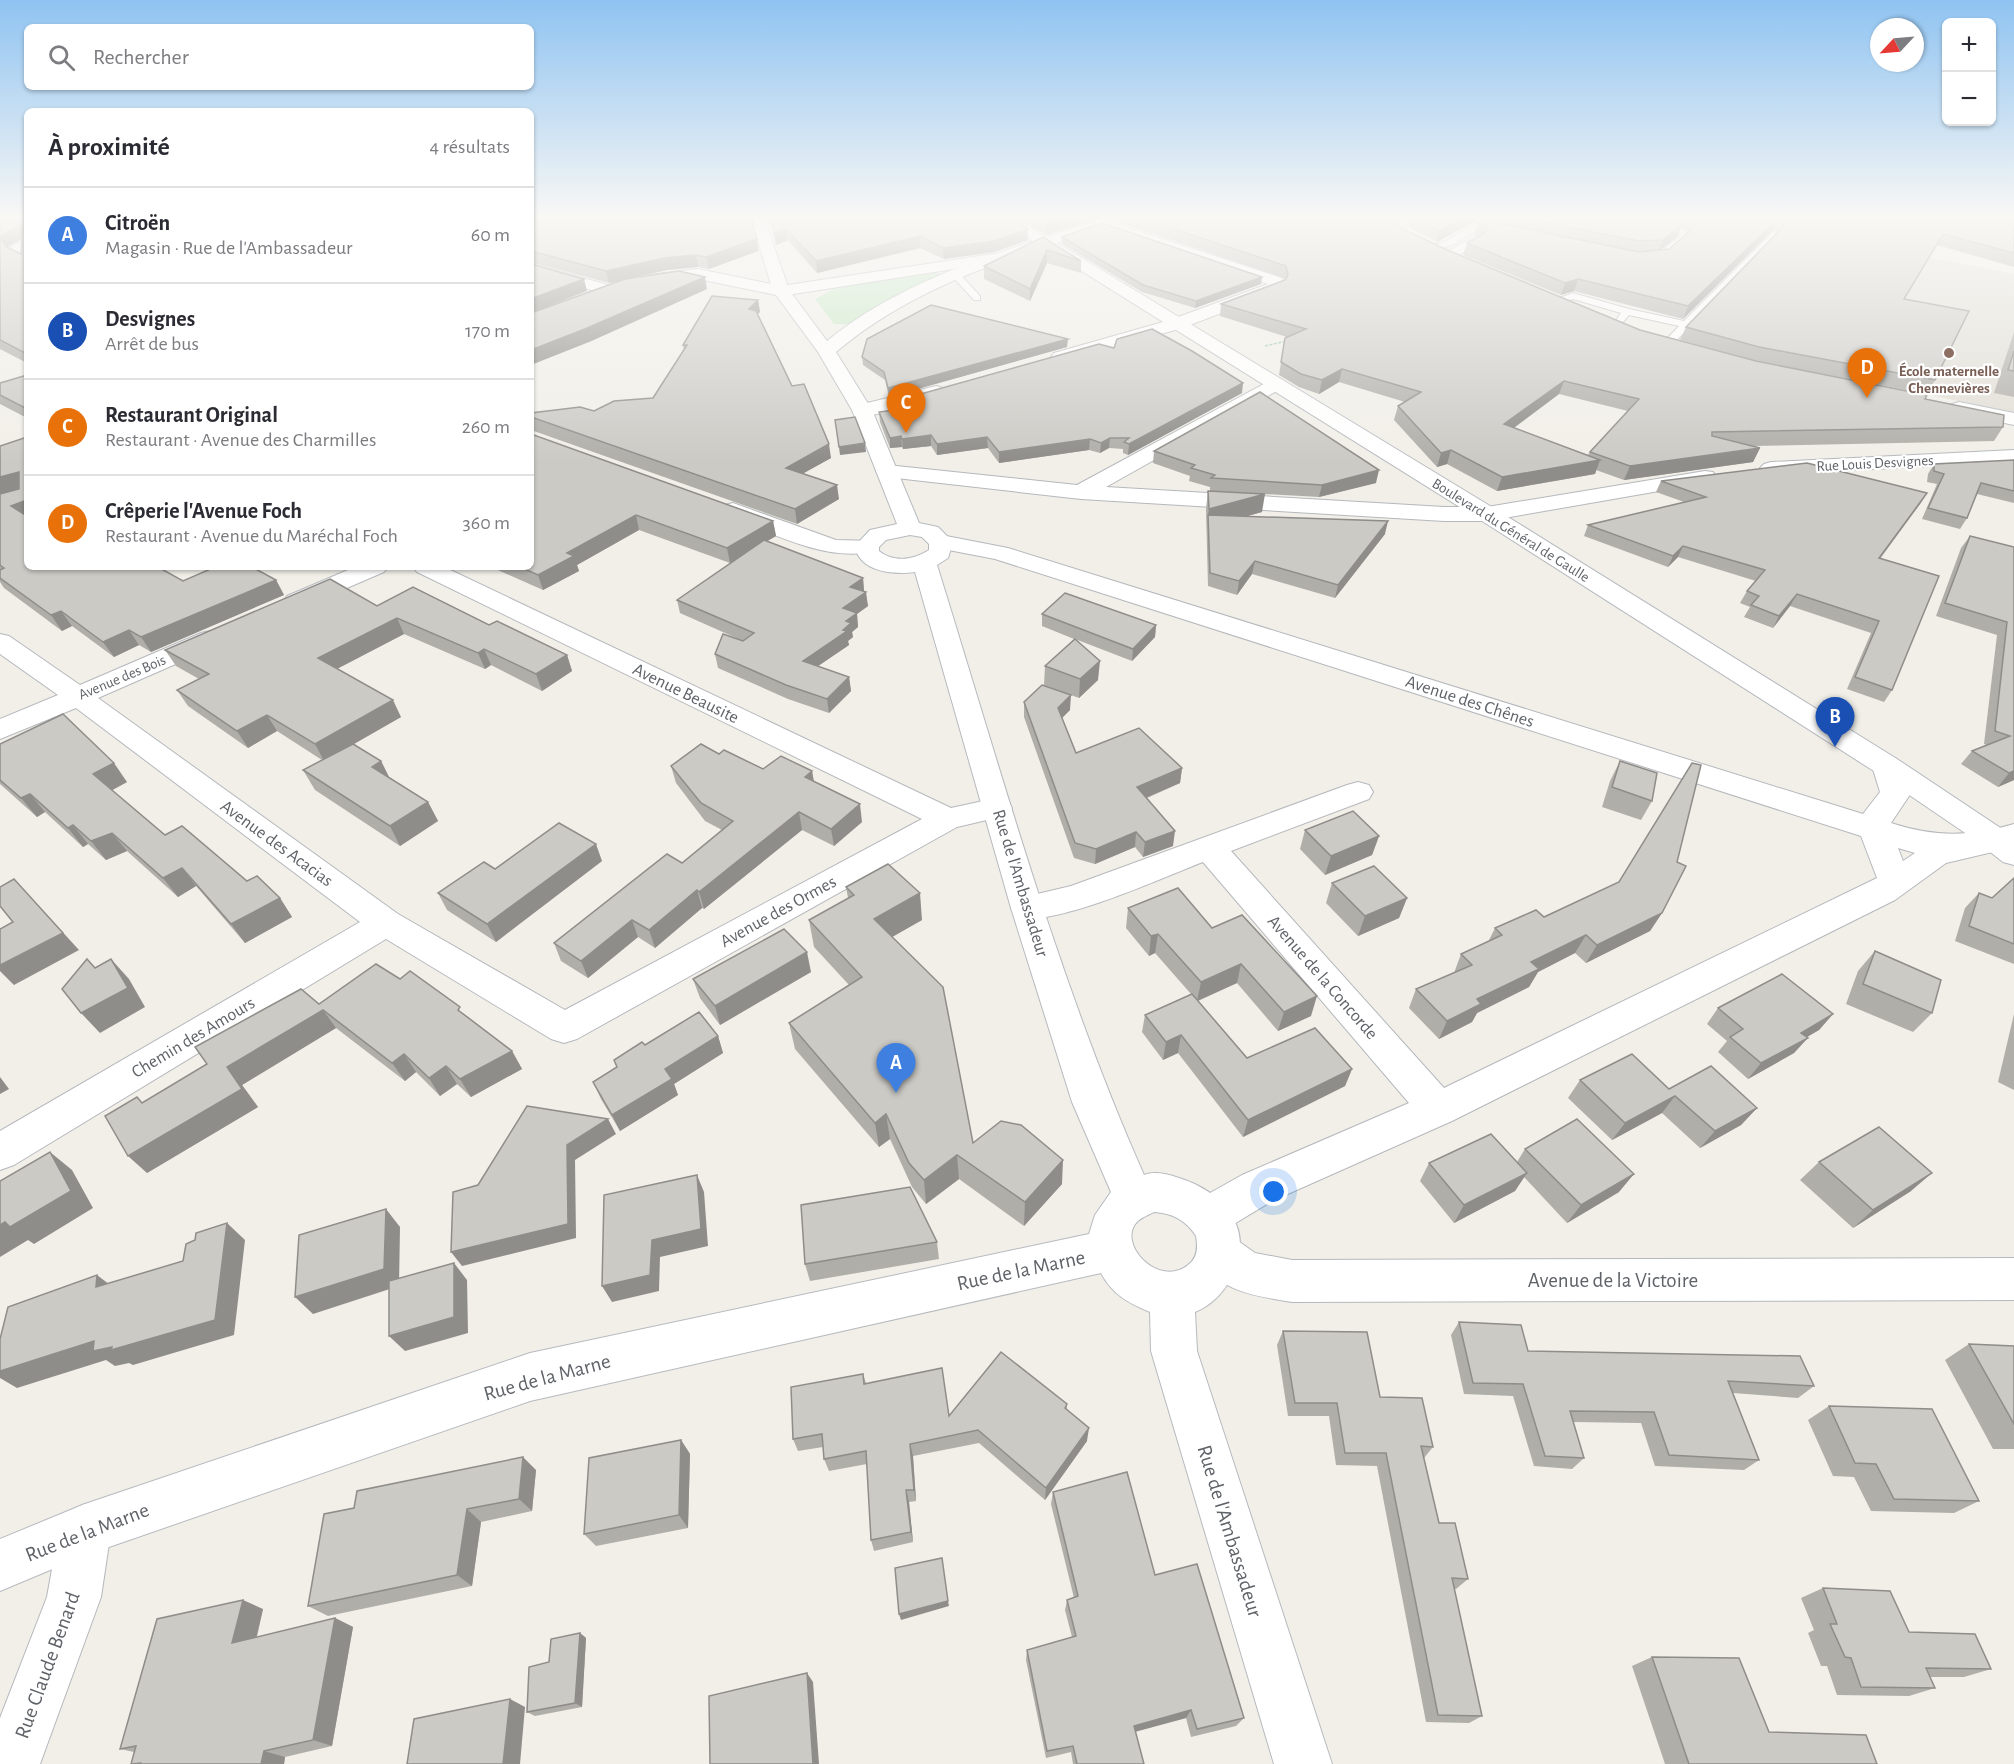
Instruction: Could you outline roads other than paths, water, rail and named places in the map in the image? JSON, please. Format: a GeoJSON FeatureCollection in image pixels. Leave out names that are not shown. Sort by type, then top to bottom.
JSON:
{"type":"FeatureCollection","features":[{"type":"Feature","properties":{"kind":"street"},"geometry":{"type":"LineString","coordinates":[[584,300],[591,297]]}},
{"type":"Feature","properties":{"kind":"street"},"geometry":{"type":"LineString","coordinates":[[785,297],[826,351],[862,410],[910,528]]}},
{"type":"Feature","properties":{"kind":"street"},"geometry":{"type":"LineString","coordinates":[[826,351],[879,312],[910,297]]}},
{"type":"Feature","properties":{"kind":"street","name":"Boulevard du Général de Gaulle"},"geometry":{"type":"LineString","coordinates":[[1133,297],[1487,514],[2009,843]]}},
{"type":"Feature","properties":{"kind":"street"},"geometry":{"type":"LineString","coordinates":[[1041,362],[1176,324],[1248,297]]}},
{"type":"Feature","properties":{"kind":"street"},"geometry":{"type":"LineString","coordinates":[[1549,300],[1616,327],[1684,350]]}},
{"type":"Feature","properties":{"kind":"street"},"geometry":{"type":"LineString","coordinates":[[805,325],[825,330],[854,329]]}},
{"type":"Feature","properties":{"kind":"street"},"geometry":{"type":"LineString","coordinates":[[1082,492],[1275,384]]}},
{"type":"Feature","properties":{"kind":"street"},"geometry":{"type":"LineString","coordinates":[[862,410],[884,407],[951,388]]}},
{"type":"Feature","properties":{"kind":"street"},"geometry":{"type":"LineString","coordinates":[[1945,406],[2014,419]]}},
{"type":"Feature","properties":{"kind":"street","name":"Rue Louis Desvignes"},"geometry":{"type":"LineString","coordinates":[[1751,471],[2014,456]]}},
{"type":"Feature","properties":{"kind":"street"},"geometry":{"type":"LineString","coordinates":[[887,471],[1082,492],[1444,514],[1487,514],[1645,485],[1728,474]]}},
{"type":"Feature","properties":{"kind":"street"},"geometry":{"type":"LineString","coordinates":[[711,502],[834,547],[867,546],[878,535],[910,528],[930,532],[933,552],[890,565],[873,558],[867,546]]}},
{"type":"Feature","properties":{"kind":"street","name":"Rue de l'Ambassadeur"},"geometry":{"type":"LineString","coordinates":[[933,552],[997,808],[1028,908],[1092,1102],[1134,1198]]}},
{"type":"Feature","properties":{"kind":"street","name":"Avenue des Chênes"},"geometry":{"type":"LineString","coordinates":[[933,552],[1000,553],[1918,843],[1962,848],[2009,843]]}},
{"type":"Feature","properties":{"kind":"street"},"geometry":{"type":"LineString","coordinates":[[270,613],[369,570]]}},
{"type":"Feature","properties":{"kind":"street","name":"Avenue Beausite"},"geometry":{"type":"LineString","coordinates":[[431,570],[948,819]]}},
{"type":"Feature","properties":{"kind":"street","name":"Avenue des Bois"},"geometry":{"type":"LineString","coordinates":[[0,730],[227,631]]}},
{"type":"Feature","properties":{"kind":"street","name":"Avenue des Acacias"},"geometry":{"type":"LineString","coordinates":[[0,642],[78,696],[386,923],[564,1028]]}},
{"type":"Feature","properties":{"kind":"street"},"geometry":{"type":"LineString","coordinates":[[1887,766],[1896,793],[1876,818],[1874,829],[1895,881]]}},
{"type":"Feature","properties":{"kind":"street"},"geometry":{"type":"LineString","coordinates":[[1028,908],[1076,897],[1358,792]]}},
{"type":"Feature","properties":{"kind":"street","name":"Avenue des Ormes"},"geometry":{"type":"LineString","coordinates":[[564,1028],[948,819],[997,808]]}},
{"type":"Feature","properties":{"kind":"street","name":"Avenue de la Concorde"},"geometry":{"type":"LineString","coordinates":[[1208,846],[1438,1108]]}},
{"type":"Feature","properties":{"kind":"street"},"geometry":{"type":"LineString","coordinates":[[1214,1234],[1257,1188],[1438,1108],[1872,896],[1935,855],[1962,848]]}},
{"type":"Feature","properties":{"kind":"street","name":"Chemin des Amours"},"geometry":{"type":"LineString","coordinates":[[0,1152],[386,923]]}},
{"type":"Feature","properties":{"kind":"street"},"geometry":{"type":"LineString","coordinates":[[1149,1192],[1165,1192],[1182,1196],[1197,1204],[1214,1234],[1215,1269],[1204,1282],[1190,1292],[1172,1295],[1140,1287],[1117,1264],[1111,1250],[1110,1234],[1114,1219],[1122,1207],[1134,1198],[1149,1192]]}},
{"type":"Feature","properties":{"kind":"street","name":"Avenue de la Victoire"},"geometry":{"type":"LineString","coordinates":[[1214,1234],[1246,1273],[1292,1281],[2014,1279]]}},
{"type":"Feature","properties":{"kind":"street","name":"Rue de la Marne"},"geometry":{"type":"LineString","coordinates":[[0,1565],[85,1530],[530,1377],[1111,1250]]}},
{"type":"Feature","properties":{"kind":"street","name":"Rue de l'Ambassadeur"},"geometry":{"type":"LineString","coordinates":[[1172,1295],[1174,1351],[1303,1764]]}},
{"type":"Feature","properties":{"kind":"street","name":"Rue Claude Benard"},"geometry":{"type":"LineString","coordinates":[[11,1764],[74,1597],[85,1530]]}},
{"type":"Feature","properties":{"kind":"lane"},"geometry":{"type":"LineString","coordinates":[[1549,300],[1565,297]]}},
{"type":"Feature","properties":{"kind":"lane"},"geometry":{"type":"LineString","coordinates":[[1577,297],[1627,312],[1686,324]]}},
{"type":"Feature","properties":{"kind":"lane"},"geometry":{"type":"LineString","coordinates":[[1650,339],[1686,324],[1712,297]]}},
{"type":"Feature","properties":{"kind":"lane"},"geometry":{"type":"LineString","coordinates":[[1616,327],[1627,312]]}},
{"type":"Feature","properties":{"kind":"place","name":"École maternelle Chennevières"},"geometry":{"type":"Point","coordinates":[1949,353]}},
{"type":"Feature","properties":{"kind":"place","name":"Crêperie l'Avenue Foch"},"geometry":{"type":"Point","coordinates":[1867,398]}},
{"type":"Feature","properties":{"kind":"place","name":"Restaurant Original"},"geometry":{"type":"Point","coordinates":[906,433]}},
{"type":"Feature","properties":{"kind":"place","name":"Desvignes"},"geometry":{"type":"Point","coordinates":[1835,747]}},
{"type":"Feature","properties":{"kind":"place","name":"Citroën"},"geometry":{"type":"Point","coordinates":[896,1093]}}]}
